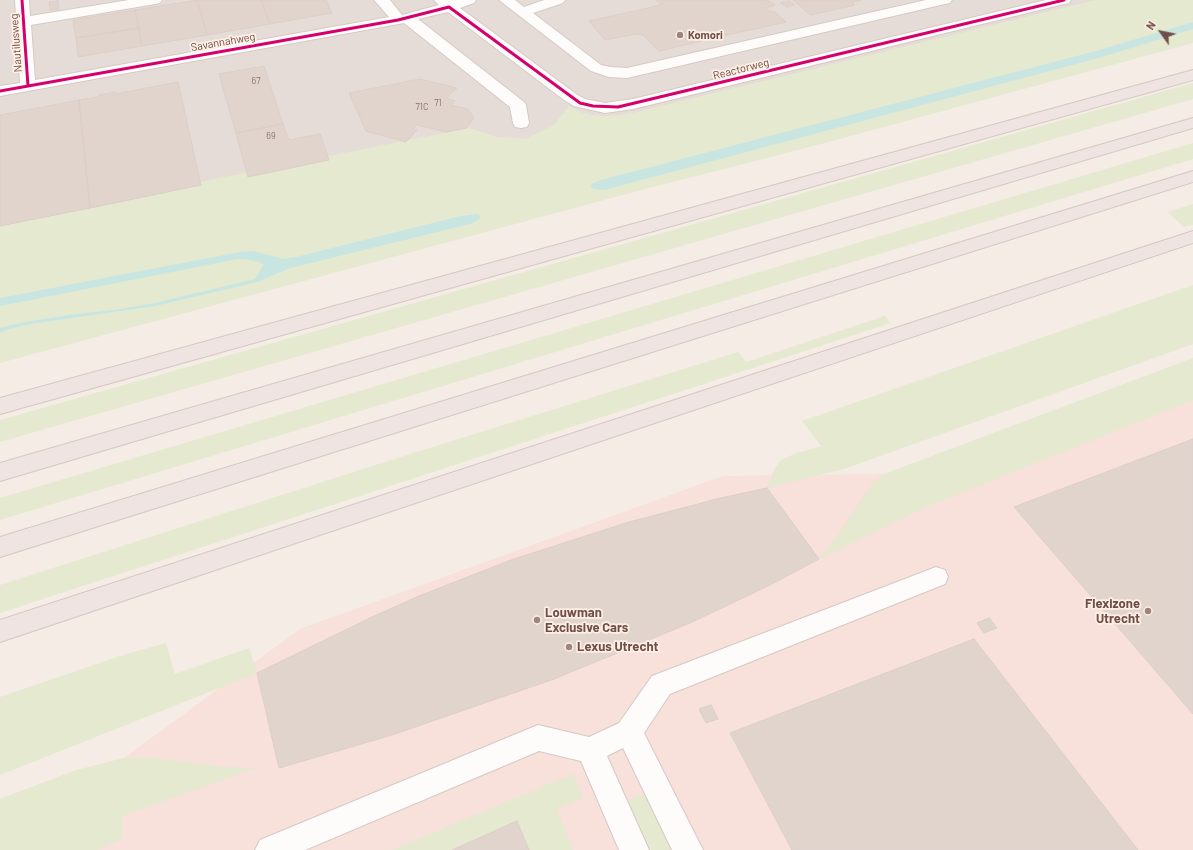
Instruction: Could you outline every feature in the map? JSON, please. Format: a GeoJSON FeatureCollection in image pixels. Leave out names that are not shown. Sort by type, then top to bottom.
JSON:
{"type":"FeatureCollection","features":[{"type":"Feature","properties":{"kind":"highway"},"geometry":{"type":"LineString","coordinates":[[0,406],[1169,82],[1193,74]]}},
{"type":"Feature","properties":{"kind":"highway"},"geometry":{"type":"LineString","coordinates":[[0,472],[1193,123]]}},
{"type":"Feature","properties":{"kind":"highway"},"geometry":{"type":"LineString","coordinates":[[0,547],[1193,176]]}},
{"type":"Feature","properties":{"kind":"highway"},"geometry":{"type":"LineString","coordinates":[[0,631],[1193,237]]}},
{"type":"Feature","properties":{"kind":"street","name":"Nautilusweg"},"geometry":{"type":"LineString","coordinates":[[22,0],[28,86]]}},
{"type":"Feature","properties":{"kind":"street"},"geometry":{"type":"LineString","coordinates":[[23,22],[155,0]]}},
{"type":"Feature","properties":{"kind":"street"},"geometry":{"type":"LineString","coordinates":[[381,0],[403,19],[518,105],[521,123]]}},
{"type":"Feature","properties":{"kind":"street"},"geometry":{"type":"LineString","coordinates":[[445,3],[469,0]]}},
{"type":"Feature","properties":{"kind":"street","name":"Reactorweg"},"geometry":{"type":"LineString","coordinates":[[506,0],[596,68],[609,72],[627,73],[945,0]]}},
{"type":"Feature","properties":{"kind":"street"},"geometry":{"type":"LineString","coordinates":[[522,12],[558,0]]}},
{"type":"Feature","properties":{"kind":"street","name":"Reactorweg"},"geometry":{"type":"LineString","coordinates":[[445,3],[570,97],[592,106],[605,108],[633,104],[1031,3],[1064,0]]}},
{"type":"Feature","properties":{"kind":"street","name":"Savannahweg"},"geometry":{"type":"LineString","coordinates":[[0,91],[403,19],[445,3]]}},
{"type":"Feature","properties":{"kind":"street"},"geometry":{"type":"LineString","coordinates":[[270,850],[538,738],[590,750],[629,732],[661,685],[936,577]]}},
{"type":"Feature","properties":{"kind":"street"},"geometry":{"type":"LineString","coordinates":[[629,732],[688,850]]}},
{"type":"Feature","properties":{"kind":"street"},"geometry":{"type":"LineString","coordinates":[[590,750],[634,850]]}},
{"type":"Feature","properties":{"kind":"shaded area"},"geometry":{"type":"Polygon","coordinates":[[[0,0],[1121,0],[0,278],[0,0]]]}},
{"type":"Feature","properties":{"kind":"shaded area"},"geometry":{"type":"Polygon","coordinates":[[[1193,358],[1193,850],[0,850],[0,799],[77,770],[124,758],[300,629],[723,476],[885,474],[1193,358]]]}},
{"type":"Feature","properties":{"kind":"green space"},"geometry":{"type":"Polygon","coordinates":[[[1096,0],[1193,0],[1193,43],[825,143],[630,193],[0,363],[0,222],[469,128],[497,137],[525,139],[553,126],[569,106],[580,112],[592,115],[608,116],[628,114],[1096,0]]]}},
{"type":"Feature","properties":{"kind":"green space"},"geometry":{"type":"Polygon","coordinates":[[[1193,83],[1193,99],[0,442],[0,420],[1193,83]]]}},
{"type":"Feature","properties":{"kind":"green space"},"geometry":{"type":"Polygon","coordinates":[[[1193,143],[1193,159],[0,520],[0,498],[1193,143]]]}},
{"type":"Feature","properties":{"kind":"green space"},"geometry":{"type":"Polygon","coordinates":[[[1193,204],[1193,225],[1184,227],[1168,212],[1193,204]]]}},
{"type":"Feature","properties":{"kind":"green space"},"geometry":{"type":"Polygon","coordinates":[[[1193,285],[1193,344],[844,469],[767,488],[775,468],[781,460],[794,454],[821,446],[802,421],[1193,285]]]}},
{"type":"Feature","properties":{"kind":"green space"},"geometry":{"type":"Polygon","coordinates":[[[885,316],[891,323],[0,613],[0,585],[407,455],[738,352],[746,362],[885,316]]]}},
{"type":"Feature","properties":{"kind":"green space"},"geometry":{"type":"Polygon","coordinates":[[[1193,358],[1193,400],[926,507],[819,559],[838,535],[872,484],[884,474],[1193,358]]]}},
{"type":"Feature","properties":{"kind":"green space"},"geometry":{"type":"Polygon","coordinates":[[[166,643],[175,674],[249,648],[257,673],[0,775],[0,697],[123,655],[166,643]]]}},
{"type":"Feature","properties":{"kind":"green space"},"geometry":{"type":"Polygon","coordinates":[[[124,758],[153,758],[226,767],[256,768],[122,816],[122,839],[98,850],[0,850],[0,799],[77,770],[124,758]]]}},
{"type":"Feature","properties":{"kind":"green space"},"geometry":{"type":"Polygon","coordinates":[[[573,774],[583,798],[557,809],[573,850],[529,850],[517,821],[452,850],[392,850],[573,774]]]}},
{"type":"Feature","properties":{"kind":"green space"},"geometry":{"type":"Polygon","coordinates":[[[646,795],[656,801],[678,850],[643,850],[627,802],[636,796],[646,795]]]}},
{"type":"Feature","properties":{"kind":"water"},"geometry":{"type":"Polygon","coordinates":[[[1193,22],[1193,29],[1102,57],[604,190],[594,189],[590,186],[601,180],[1096,51],[1193,22]]]}},
{"type":"Feature","properties":{"kind":"water"},"geometry":{"type":"Polygon","coordinates":[[[478,214],[481,218],[470,224],[290,268],[257,282],[155,306],[24,325],[0,332],[0,328],[25,322],[155,303],[255,279],[264,264],[251,260],[238,259],[0,306],[0,298],[240,252],[254,251],[283,259],[296,257],[461,216],[478,214]]]}},
{"type":"Feature","properties":{"kind":"building"},"geometry":{"type":"Polygon","coordinates":[[[197,0],[261,0],[270,24],[207,35],[197,0]]]}},
{"type":"Feature","properties":{"kind":"building"},"geometry":{"type":"Polygon","coordinates":[[[197,0],[207,35],[142,46],[135,10],[197,0]]]}},
{"type":"Feature","properties":{"kind":"building"},"geometry":{"type":"Polygon","coordinates":[[[261,0],[326,0],[332,13],[270,24],[261,0]]]}},
{"type":"Feature","properties":{"kind":"building"},"geometry":{"type":"Polygon","coordinates":[[[656,0],[767,0],[775,5],[766,8],[769,11],[775,12],[786,22],[709,39],[706,37],[702,38],[702,41],[659,51],[643,35],[636,34],[605,40],[589,21],[661,5],[656,0]]]}},
{"type":"Feature","properties":{"kind":"building"},"geometry":{"type":"Polygon","coordinates":[[[793,0],[862,0],[852,2],[855,5],[810,15],[793,0]]]}},
{"type":"Feature","properties":{"kind":"building"},"geometry":{"type":"Polygon","coordinates":[[[58,1],[59,9],[50,10],[49,2],[58,1]]]}},
{"type":"Feature","properties":{"kind":"building"},"geometry":{"type":"Polygon","coordinates":[[[789,1],[795,5],[787,7],[780,3],[789,1]]]}},
{"type":"Feature","properties":{"kind":"building"},"geometry":{"type":"Polygon","coordinates":[[[135,10],[139,28],[76,38],[73,20],[135,10]]]}},
{"type":"Feature","properties":{"kind":"building"},"geometry":{"type":"Polygon","coordinates":[[[139,28],[142,46],[78,57],[76,38],[139,28]]]}},
{"type":"Feature","properties":{"kind":"building"},"geometry":{"type":"Polygon","coordinates":[[[264,66],[283,124],[236,133],[219,74],[264,66]]]}},
{"type":"Feature","properties":{"kind":"building"},"geometry":{"type":"Polygon","coordinates":[[[420,79],[457,88],[447,98],[455,101],[451,105],[468,109],[474,118],[466,128],[447,132],[417,125],[412,129],[417,130],[406,142],[366,131],[349,93],[420,79]]]}},
{"type":"Feature","properties":{"kind":"building"},"geometry":{"type":"Polygon","coordinates":[[[178,82],[201,185],[90,208],[79,100],[99,97],[99,95],[115,92],[115,94],[178,82]]]}},
{"type":"Feature","properties":{"kind":"building"},"geometry":{"type":"Polygon","coordinates":[[[79,100],[90,208],[0,226],[0,115],[79,100]]]}},
{"type":"Feature","properties":{"kind":"building"},"geometry":{"type":"Polygon","coordinates":[[[283,124],[289,140],[320,134],[329,160],[248,177],[236,133],[283,124]]]}},
{"type":"Feature","properties":{"kind":"building","name":"Flexizone Utrecht"},"geometry":{"type":"Polygon","coordinates":[[[1193,439],[1193,714],[1014,507],[1193,439]]]}},
{"type":"Feature","properties":{"kind":"building"},"geometry":{"type":"Polygon","coordinates":[[[767,488],[819,559],[770,585],[690,623],[554,679],[392,735],[279,768],[257,673],[419,596],[511,560],[629,522],[721,498],[767,488]]]}},
{"type":"Feature","properties":{"kind":"building"},"geometry":{"type":"Polygon","coordinates":[[[989,618],[997,628],[984,633],[977,623],[989,618]]]}},
{"type":"Feature","properties":{"kind":"building"},"geometry":{"type":"Polygon","coordinates":[[[974,639],[1138,850],[792,850],[730,733],[974,639]]]}},
{"type":"Feature","properties":{"kind":"building"},"geometry":{"type":"Polygon","coordinates":[[[711,705],[718,719],[706,723],[699,709],[711,705]]]}},
{"type":"Feature","properties":{"kind":"building"},"geometry":{"type":"Polygon","coordinates":[[[517,821],[529,850],[452,850],[517,821]]]}},
{"type":"Feature","properties":{"kind":"cycle path"},"geometry":{"type":"LineString","coordinates":[[22,0],[28,86]]}},
{"type":"Feature","properties":{"kind":"cycle path"},"geometry":{"type":"LineString","coordinates":[[0,91],[398,20],[449,7],[580,103],[593,106],[618,107],[1064,0]]}},
{"type":"Feature","properties":{"kind":"place","name":"Komori"},"geometry":{"type":"Point","coordinates":[680,35]}},
{"type":"Feature","properties":{"kind":"place","name":"Flexizone Utrecht"},"geometry":{"type":"Point","coordinates":[1148,611]}},
{"type":"Feature","properties":{"kind":"place","name":"Louwman Exclusive Cars"},"geometry":{"type":"Point","coordinates":[537,620]}},
{"type":"Feature","properties":{"kind":"place","name":"Lexus Utrecht"},"geometry":{"type":"Point","coordinates":[569,647]}}]}
